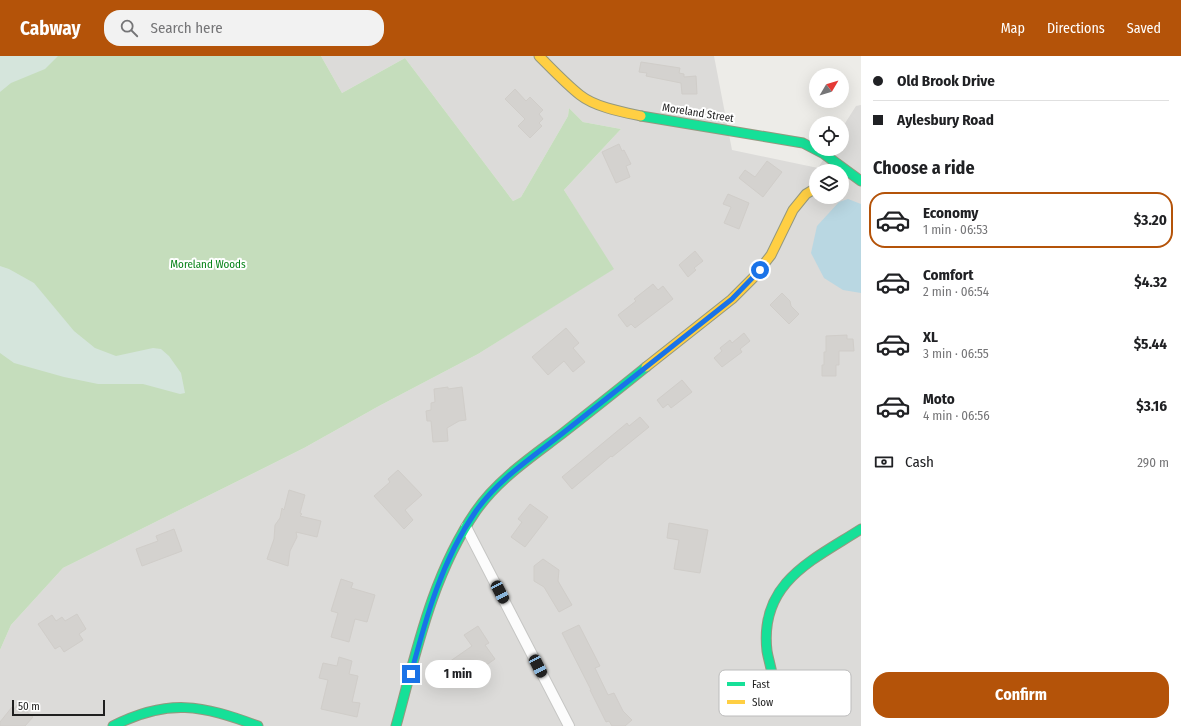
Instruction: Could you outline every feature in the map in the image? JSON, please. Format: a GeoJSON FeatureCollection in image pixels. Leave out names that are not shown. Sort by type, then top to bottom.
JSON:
{"type":"FeatureCollection","features":[{"type":"Feature","properties":{"kind":"street","name":"Moreland Street"},"geometry":{"type":"LineString","coordinates":[[539,56],[580,95],[598,105],[619,112],[803,143],[824,154],[835,164]]}},
{"type":"Feature","properties":{"kind":"street","name":"Moreland Street"},"geometry":{"type":"LineString","coordinates":[[849,175],[861,181]]}},
{"type":"Feature","properties":{"kind":"street"},"geometry":{"type":"LineString","coordinates":[[396,726],[427,615],[446,566],[466,527],[487,497],[500,484],[732,299],[747,285],[771,255],[796,204],[802,197],[809,192]]}},
{"type":"Feature","properties":{"kind":"street"},"geometry":{"type":"LineString","coordinates":[[466,527],[569,726]]}},
{"type":"Feature","properties":{"kind":"street"},"geometry":{"type":"LineString","coordinates":[[770,670],[767,653],[768,626],[773,606],[780,589],[811,560],[861,528]]}},
{"type":"Feature","properties":{"kind":"street"},"geometry":{"type":"LineString","coordinates":[[113,726],[142,713],[183,707],[211,710],[258,726]]}},
{"type":"Feature","properties":{"kind":"shaded area"},"geometry":{"type":"Polygon","coordinates":[[[0,56],[58,56],[45,69],[11,83],[0,92],[0,56]]]}},
{"type":"Feature","properties":{"kind":"shaded area"},"geometry":{"type":"Polygon","coordinates":[[[321,56],[714,56],[732,150],[809,166],[809,204],[849,204],[849,164],[821,164],[826,156],[849,156],[849,117],[856,106],[861,105],[861,726],[0,726],[0,650],[11,625],[63,568],[304,448],[379,406],[478,354],[613,269],[564,190],[621,129],[583,122],[569,108],[568,116],[521,197],[513,201],[405,58],[342,93],[321,56]]]}},
{"type":"Feature","properties":{"kind":"shaded area"},"geometry":{"type":"Polygon","coordinates":[[[0,266],[9,269],[34,283],[74,331],[95,348],[116,356],[153,348],[161,349],[169,356],[181,373],[185,393],[180,394],[143,384],[98,384],[64,377],[14,363],[0,353],[0,266]]]}},
{"type":"Feature","properties":{"kind":"green space","name":"Moreland Woods"},"geometry":{"type":"Polygon","coordinates":[[[0,56],[321,56],[342,93],[405,58],[513,201],[521,197],[568,116],[569,108],[583,122],[621,129],[564,190],[614,269],[478,354],[379,406],[304,448],[63,568],[11,625],[0,650],[0,56]]]}},
{"type":"Feature","properties":{"kind":"water"},"geometry":{"type":"Polygon","coordinates":[[[849,199],[861,204],[861,293],[843,290],[824,278],[811,253],[817,226],[837,204],[849,204],[849,199]]]}},
{"type":"Feature","properties":{"kind":"building"},"geometry":{"type":"Polygon","coordinates":[[[641,62],[680,68],[679,73],[684,74],[684,77],[696,76],[697,94],[682,94],[681,83],[646,76],[647,73],[639,72],[641,62]]]}},
{"type":"Feature","properties":{"kind":"building"},"geometry":{"type":"Polygon","coordinates":[[[515,89],[526,101],[530,97],[543,110],[539,114],[543,119],[539,123],[542,126],[530,138],[518,126],[525,119],[505,99],[515,89]]]}},
{"type":"Feature","properties":{"kind":"building"},"geometry":{"type":"Polygon","coordinates":[[[619,144],[622,151],[624,150],[631,164],[626,166],[630,177],[616,183],[602,152],[619,144]]]}},
{"type":"Feature","properties":{"kind":"building"},"geometry":{"type":"Polygon","coordinates":[[[767,161],[782,172],[763,197],[739,178],[745,170],[755,177],[767,161]]]}},
{"type":"Feature","properties":{"kind":"building"},"geometry":{"type":"Polygon","coordinates":[[[728,194],[749,203],[739,229],[724,223],[731,207],[723,204],[728,194]]]}},
{"type":"Feature","properties":{"kind":"building"},"geometry":{"type":"Polygon","coordinates":[[[695,251],[703,261],[694,268],[696,270],[688,277],[679,265],[695,251]]]}},
{"type":"Feature","properties":{"kind":"building"},"geometry":{"type":"Polygon","coordinates":[[[653,284],[658,290],[663,286],[673,299],[635,328],[631,324],[627,327],[618,315],[636,301],[634,299],[653,284]]]}},
{"type":"Feature","properties":{"kind":"building"},"geometry":{"type":"Polygon","coordinates":[[[782,293],[799,314],[789,324],[770,305],[782,293]]]}},
{"type":"Feature","properties":{"kind":"building"},"geometry":{"type":"Polygon","coordinates":[[[566,328],[579,343],[573,348],[585,362],[573,372],[564,361],[548,375],[532,357],[566,328]]]}},
{"type":"Feature","properties":{"kind":"building"},"geometry":{"type":"Polygon","coordinates":[[[744,333],[750,341],[740,349],[742,352],[722,367],[714,358],[722,351],[720,348],[730,340],[732,343],[744,333]]]}},
{"type":"Feature","properties":{"kind":"building"},"geometry":{"type":"Polygon","coordinates":[[[847,335],[847,339],[853,339],[854,351],[839,351],[839,365],[836,365],[836,376],[822,376],[824,352],[826,352],[826,336],[847,335]]]}},
{"type":"Feature","properties":{"kind":"building"},"geometry":{"type":"Polygon","coordinates":[[[682,380],[692,392],[671,408],[668,404],[663,408],[657,400],[682,380]]]}},
{"type":"Feature","properties":{"kind":"building"},"geometry":{"type":"Polygon","coordinates":[[[448,387],[448,389],[462,387],[466,420],[459,421],[447,428],[448,441],[433,442],[431,421],[427,421],[426,411],[431,410],[431,403],[435,402],[434,389],[448,387]]]}},
{"type":"Feature","properties":{"kind":"building"},"geometry":{"type":"Polygon","coordinates":[[[640,417],[649,427],[612,457],[611,456],[572,489],[562,477],[627,423],[629,426],[640,417]]]}},
{"type":"Feature","properties":{"kind":"building"},"geometry":{"type":"Polygon","coordinates":[[[398,470],[422,495],[405,510],[413,520],[404,529],[374,496],[390,482],[388,479],[398,470]]]}},
{"type":"Feature","properties":{"kind":"building"},"geometry":{"type":"Polygon","coordinates":[[[289,490],[305,495],[300,513],[302,514],[300,516],[321,521],[317,537],[296,532],[297,537],[290,551],[288,566],[267,559],[274,539],[275,525],[280,518],[282,508],[284,510],[289,490]]]}},
{"type":"Feature","properties":{"kind":"building"},"geometry":{"type":"Polygon","coordinates":[[[530,504],[548,517],[525,547],[511,537],[522,522],[518,519],[530,504]]]}},
{"type":"Feature","properties":{"kind":"building"},"geometry":{"type":"Polygon","coordinates":[[[669,523],[708,530],[700,573],[674,569],[679,540],[667,538],[669,523]]]}},
{"type":"Feature","properties":{"kind":"building"},"geometry":{"type":"Polygon","coordinates":[[[174,529],[182,551],[142,566],[136,549],[158,541],[156,536],[174,529]]]}},
{"type":"Feature","properties":{"kind":"building"},"geometry":{"type":"Polygon","coordinates":[[[543,559],[559,570],[558,581],[572,605],[559,612],[544,587],[534,581],[534,566],[543,559]]]}},
{"type":"Feature","properties":{"kind":"building"},"geometry":{"type":"Polygon","coordinates":[[[341,579],[353,583],[351,588],[375,595],[367,622],[355,619],[349,642],[331,637],[338,613],[331,611],[341,579]]]}},
{"type":"Feature","properties":{"kind":"building"},"geometry":{"type":"Polygon","coordinates":[[[77,614],[86,629],[79,634],[83,640],[64,652],[60,646],[55,649],[38,624],[52,615],[56,621],[62,617],[65,621],[77,614]]]}},
{"type":"Feature","properties":{"kind":"building"},"geometry":{"type":"Polygon","coordinates":[[[579,625],[600,666],[595,668],[608,695],[614,693],[623,711],[632,720],[625,726],[612,726],[609,721],[606,722],[562,633],[579,625]]]}},
{"type":"Feature","properties":{"kind":"building"},"geometry":{"type":"Polygon","coordinates":[[[478,626],[489,643],[485,645],[495,659],[462,682],[449,662],[472,646],[464,635],[478,626]]]}},
{"type":"Feature","properties":{"kind":"building"},"geometry":{"type":"Polygon","coordinates":[[[339,657],[352,661],[349,674],[358,676],[352,702],[360,703],[357,717],[321,709],[328,680],[319,678],[323,663],[337,666],[339,657]]]}},
{"type":"Feature","properties":{"kind":"building"},"geometry":{"type":"Polygon","coordinates":[[[18,704],[33,717],[25,726],[0,726],[0,722],[12,707],[14,709],[18,704]]]}},
{"type":"Feature","properties":{"kind":"traffic: fast"},"geometry":{"type":"LineString","coordinates":[[641,116],[803,143],[824,154],[861,181]]}},
{"type":"Feature","properties":{"kind":"traffic: fast"},"geometry":{"type":"LineString","coordinates":[[396,726],[418,643],[437,588],[448,561],[476,511],[505,478],[646,367]]}},
{"type":"Feature","properties":{"kind":"traffic: fast"},"geometry":{"type":"LineString","coordinates":[[772,670],[767,651],[767,627],[772,607],[781,590],[793,576],[808,563],[861,529]]}},
{"type":"Feature","properties":{"kind":"traffic: fast"},"geometry":{"type":"LineString","coordinates":[[113,726],[151,711],[168,708],[202,709],[258,726]]}},
{"type":"Feature","properties":{"kind":"traffic: slow"},"geometry":{"type":"LineString","coordinates":[[539,56],[569,86],[586,99],[609,108],[641,116]]}},
{"type":"Feature","properties":{"kind":"traffic: slow"},"geometry":{"type":"LineString","coordinates":[[646,367],[732,299],[753,278],[771,255],[793,210],[809,192]]}},
{"type":"Feature","properties":{"kind":"route"},"geometry":{"type":"LineString","coordinates":[[411,674],[427,615],[446,566],[466,526],[487,497],[500,484],[527,462],[732,299],[760,270]]}}]}
